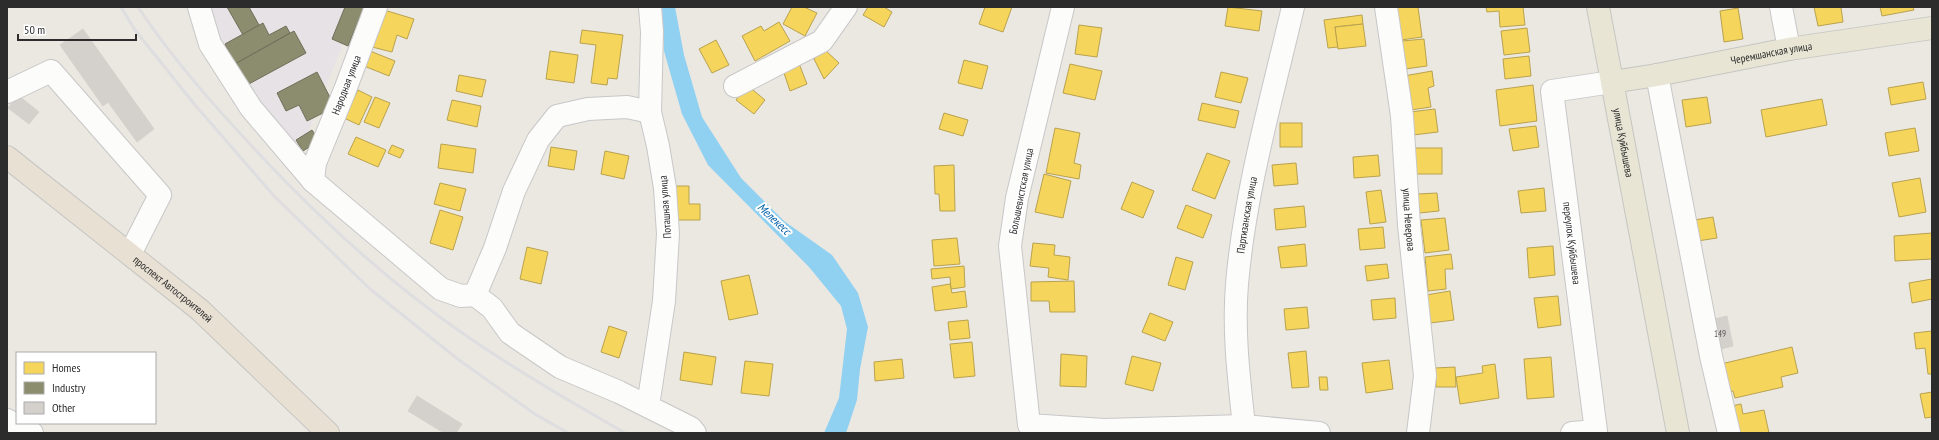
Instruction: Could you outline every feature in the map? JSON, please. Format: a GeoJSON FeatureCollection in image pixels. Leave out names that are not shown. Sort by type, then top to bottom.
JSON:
{"type":"FeatureCollection","features":[{"type":"Feature","properties":{"kind":"highway","name":"проспект Автостроителей"},"geometry":{"type":"LineString","coordinates":[[7,157],[200,310],[328,433]]}},
{"type":"Feature","properties":{"kind":"main road","name":"улица Куйбышева"},"geometry":{"type":"LineString","coordinates":[[1598,7],[1678,433]]}},
{"type":"Feature","properties":{"kind":"main road","name":"Черемшанская улица"},"geometry":{"type":"LineString","coordinates":[[1612,82],[1657,75],[1789,49],[1932,28]]}},
{"type":"Feature","properties":{"kind":"street"},"geometry":{"type":"LineString","coordinates":[[199,7],[210,44],[251,108],[314,172],[441,288],[461,296],[475,295],[492,308],[510,333],[560,367],[648,406],[691,428],[695,433]]}},
{"type":"Feature","properties":{"kind":"street","name":"Народная улица"},"geometry":{"type":"LineString","coordinates":[[314,172],[376,7]]}},
{"type":"Feature","properties":{"kind":"street","name":"Поташная улица"},"geometry":{"type":"LineString","coordinates":[[648,406],[664,302],[668,234],[665,188],[658,146],[650,112],[652,32],[650,7]]}},
{"type":"Feature","properties":{"kind":"street"},"geometry":{"type":"LineString","coordinates":[[735,86],[822,41],[846,7]]}},
{"type":"Feature","properties":{"kind":"street","name":"Большевистская улица"},"geometry":{"type":"LineString","coordinates":[[1063,7],[1017,198],[1010,246],[1029,425],[1104,431]]}},
{"type":"Feature","properties":{"kind":"street","name":"Партизанская улица"},"geometry":{"type":"LineString","coordinates":[[1244,426],[1236,357],[1237,286],[1244,221],[1292,7]]}},
{"type":"Feature","properties":{"kind":"street","name":"улица Неверова"},"geometry":{"type":"LineString","coordinates":[[1386,7],[1402,116],[1409,225],[1425,376],[1418,433]]}},
{"type":"Feature","properties":{"kind":"street"},"geometry":{"type":"LineString","coordinates":[[1781,7],[1789,49]]}},
{"type":"Feature","properties":{"kind":"street"},"geometry":{"type":"LineString","coordinates":[[7,92],[51,70],[160,195],[130,254]]}},
{"type":"Feature","properties":{"kind":"street"},"geometry":{"type":"LineString","coordinates":[[1657,75],[1711,356],[1729,433]]}},
{"type":"Feature","properties":{"kind":"street","name":"переулок Куйбышева"},"geometry":{"type":"LineString","coordinates":[[1572,433],[1596,432],[1552,91],[1612,82]]}},
{"type":"Feature","properties":{"kind":"street"},"geometry":{"type":"LineString","coordinates":[[475,295],[495,248],[514,191],[538,140],[557,116],[588,109],[627,107],[650,112]]}},
{"type":"Feature","properties":{"kind":"street"},"geometry":{"type":"LineString","coordinates":[[7,420],[32,433]]}},
{"type":"Feature","properties":{"kind":"street"},"geometry":{"type":"LineString","coordinates":[[1104,431],[1244,426],[1319,433]]}},
{"type":"Feature","properties":{"kind":"shaded area"},"geometry":{"type":"Polygon","coordinates":[[[186,7],[357,7],[297,161],[200,36],[186,7]]]}},
{"type":"Feature","properties":{"kind":"water","name":"Мелекесс"},"geometry":{"type":"Polygon","coordinates":[[[662,7],[675,7],[684,55],[702,117],[741,178],[784,221],[832,255],[858,293],[868,327],[860,369],[857,400],[846,433],[824,433],[839,398],[847,329],[841,306],[809,267],[708,165],[682,114],[664,51],[662,7]]]}},
{"type":"Feature","properties":{"kind":"building: Homes"},"geometry":{"type":"Polygon","coordinates":[[[792,7],[804,7],[817,13],[805,36],[783,24],[792,7]]]}},
{"type":"Feature","properties":{"kind":"building: Homes"},"geometry":{"type":"Polygon","coordinates":[[[868,7],[884,7],[892,12],[884,27],[863,15],[868,7]]]}},
{"type":"Feature","properties":{"kind":"building: Homes"},"geometry":{"type":"Polygon","coordinates":[[[985,7],[1012,7],[1003,32],[979,24],[985,7]]]}},
{"type":"Feature","properties":{"kind":"building: Homes"},"geometry":{"type":"Polygon","coordinates":[[[1228,7],[1262,11],[1259,31],[1225,26],[1228,7]]]}},
{"type":"Feature","properties":{"kind":"building: Homes"},"geometry":{"type":"Polygon","coordinates":[[[1397,7],[1418,7],[1422,37],[1401,40],[1397,7]]]}},
{"type":"Feature","properties":{"kind":"building: Homes"},"geometry":{"type":"Polygon","coordinates":[[[1486,7],[1523,7],[1525,25],[1500,27],[1499,11],[1487,12],[1486,7]]]}},
{"type":"Feature","properties":{"kind":"building: Homes"},"geometry":{"type":"Polygon","coordinates":[[[1814,7],[1841,7],[1843,22],[1818,26],[1814,7]]]}},
{"type":"Feature","properties":{"kind":"building: Homes"},"geometry":{"type":"Polygon","coordinates":[[[1880,7],[1913,7],[1914,10],[1882,16],[1880,7]]]}},
{"type":"Feature","properties":{"kind":"building: Homes"},"geometry":{"type":"Polygon","coordinates":[[[1738,8],[1743,39],[1724,42],[1720,11],[1738,8]]]}},
{"type":"Feature","properties":{"kind":"building: Homes"},"geometry":{"type":"Polygon","coordinates":[[[384,10],[414,19],[407,39],[397,35],[392,52],[372,47],[384,10]]]}},
{"type":"Feature","properties":{"kind":"building: Homes"},"geometry":{"type":"Polygon","coordinates":[[[1362,15],[1363,24],[1335,27],[1338,47],[1328,48],[1324,20],[1362,15]]]}},
{"type":"Feature","properties":{"kind":"building: Homes"},"geometry":{"type":"Polygon","coordinates":[[[779,22],[790,41],[755,61],[742,36],[761,26],[764,31],[779,22]]]}},
{"type":"Feature","properties":{"kind":"building: Homes"},"geometry":{"type":"Polygon","coordinates":[[[1363,24],[1366,46],[1338,49],[1335,27],[1363,24]]]}},
{"type":"Feature","properties":{"kind":"building: Homes"},"geometry":{"type":"Polygon","coordinates":[[[1079,25],[1102,28],[1097,57],[1075,54],[1079,25]]]}},
{"type":"Feature","properties":{"kind":"building: Homes"},"geometry":{"type":"Polygon","coordinates":[[[1527,28],[1530,52],[1504,55],[1501,31],[1527,28]]]}},
{"type":"Feature","properties":{"kind":"building: Homes"},"geometry":{"type":"Polygon","coordinates":[[[582,30],[623,35],[617,79],[608,78],[607,85],[591,83],[596,45],[580,43],[582,30]]]}},
{"type":"Feature","properties":{"kind":"building: Homes"},"geometry":{"type":"Polygon","coordinates":[[[1424,39],[1427,66],[1405,69],[1402,41],[1424,39]]]}},
{"type":"Feature","properties":{"kind":"building: Homes"},"geometry":{"type":"Polygon","coordinates":[[[716,40],[729,65],[712,73],[699,49],[716,40]]]}},
{"type":"Feature","properties":{"kind":"building: Homes"},"geometry":{"type":"Polygon","coordinates":[[[824,49],[839,63],[824,79],[814,59],[824,49]]]}},
{"type":"Feature","properties":{"kind":"building: Homes"},"geometry":{"type":"Polygon","coordinates":[[[370,51],[395,61],[389,76],[364,66],[370,51]]]}},
{"type":"Feature","properties":{"kind":"building: Homes"},"geometry":{"type":"Polygon","coordinates":[[[550,51],[578,55],[574,83],[546,79],[550,51]]]}},
{"type":"Feature","properties":{"kind":"building: Homes"},"geometry":{"type":"Polygon","coordinates":[[[1529,56],[1531,76],[1505,79],[1503,59],[1529,56]]]}},
{"type":"Feature","properties":{"kind":"building: Homes"},"geometry":{"type":"Polygon","coordinates":[[[964,60],[988,66],[982,89],[958,83],[964,60]]]}},
{"type":"Feature","properties":{"kind":"building: Homes"},"geometry":{"type":"Polygon","coordinates":[[[798,61],[807,84],[790,91],[782,67],[798,61]]]}},
{"type":"Feature","properties":{"kind":"building: Homes"},"geometry":{"type":"Polygon","coordinates":[[[1070,64],[1102,71],[1095,100],[1063,93],[1070,64]]]}},
{"type":"Feature","properties":{"kind":"building: Homes"},"geometry":{"type":"Polygon","coordinates":[[[1432,71],[1434,86],[1428,88],[1431,107],[1410,110],[1404,76],[1432,71]]]}},
{"type":"Feature","properties":{"kind":"building: Homes"},"geometry":{"type":"Polygon","coordinates":[[[1221,72],[1248,78],[1241,103],[1215,97],[1221,72]]]}},
{"type":"Feature","properties":{"kind":"building: Homes"},"geometry":{"type":"Polygon","coordinates":[[[459,75],[486,80],[482,97],[456,91],[459,75]]]}},
{"type":"Feature","properties":{"kind":"building: Homes"},"geometry":{"type":"Polygon","coordinates":[[[1923,82],[1926,99],[1891,105],[1888,88],[1923,82]]]}},
{"type":"Feature","properties":{"kind":"building: Homes"},"geometry":{"type":"Polygon","coordinates":[[[747,85],[765,100],[754,114],[736,100],[747,85]]]}},
{"type":"Feature","properties":{"kind":"building: Homes"},"geometry":{"type":"Polygon","coordinates":[[[1533,85],[1537,121],[1500,126],[1496,90],[1533,85]]]}},
{"type":"Feature","properties":{"kind":"building: Homes"},"geometry":{"type":"Polygon","coordinates":[[[358,90],[372,97],[359,125],[344,118],[358,90]]]}},
{"type":"Feature","properties":{"kind":"building: Homes"},"geometry":{"type":"Polygon","coordinates":[[[375,97],[390,103],[379,128],[364,122],[375,97]]]}},
{"type":"Feature","properties":{"kind":"building: Homes"},"geometry":{"type":"Polygon","coordinates":[[[1707,97],[1711,123],[1686,127],[1682,100],[1707,97]]]}},
{"type":"Feature","properties":{"kind":"building: Homes"},"geometry":{"type":"Polygon","coordinates":[[[1822,99],[1827,125],[1766,137],[1761,110],[1822,99]]]}},
{"type":"Feature","properties":{"kind":"building: Homes"},"geometry":{"type":"Polygon","coordinates":[[[452,100],[481,106],[477,127],[447,120],[452,100]]]}},
{"type":"Feature","properties":{"kind":"building: Homes"},"geometry":{"type":"Polygon","coordinates":[[[1202,103],[1239,111],[1235,128],[1198,120],[1202,103]]]}},
{"type":"Feature","properties":{"kind":"building: Homes"},"geometry":{"type":"Polygon","coordinates":[[[1435,109],[1438,132],[1413,135],[1410,112],[1435,109]]]}},
{"type":"Feature","properties":{"kind":"building: Homes"},"geometry":{"type":"Polygon","coordinates":[[[944,113],[968,120],[963,136],[939,129],[944,113]]]}},
{"type":"Feature","properties":{"kind":"building: Homes"},"geometry":{"type":"Polygon","coordinates":[[[1280,123],[1302,123],[1302,147],[1280,147],[1280,123]]]}},
{"type":"Feature","properties":{"kind":"building: Homes"},"geometry":{"type":"Polygon","coordinates":[[[1536,126],[1539,147],[1513,151],[1509,129],[1536,126]]]}},
{"type":"Feature","properties":{"kind":"building: Homes"},"geometry":{"type":"Polygon","coordinates":[[[1055,128],[1080,133],[1074,163],[1081,165],[1079,179],[1046,173],[1055,128]]]}},
{"type":"Feature","properties":{"kind":"building: Homes"},"geometry":{"type":"Polygon","coordinates":[[[1915,128],[1919,151],[1889,156],[1885,133],[1915,128]]]}},
{"type":"Feature","properties":{"kind":"building: Homes"},"geometry":{"type":"Polygon","coordinates":[[[356,137],[386,150],[378,167],[348,154],[356,137]]]}},
{"type":"Feature","properties":{"kind":"building: Homes"},"geometry":{"type":"Polygon","coordinates":[[[441,144],[476,149],[473,173],[438,168],[441,144]]]}},
{"type":"Feature","properties":{"kind":"building: Homes"},"geometry":{"type":"Polygon","coordinates":[[[392,145],[404,150],[400,158],[388,153],[392,145]]]}},
{"type":"Feature","properties":{"kind":"building: Homes"},"geometry":{"type":"Polygon","coordinates":[[[551,147],[577,151],[574,170],[548,166],[551,147]]]}},
{"type":"Feature","properties":{"kind":"building: Homes"},"geometry":{"type":"Polygon","coordinates":[[[1415,148],[1442,148],[1442,174],[1415,174],[1415,148]]]}},
{"type":"Feature","properties":{"kind":"building: Homes"},"geometry":{"type":"Polygon","coordinates":[[[605,151],[629,156],[624,179],[601,174],[605,151]]]}},
{"type":"Feature","properties":{"kind":"building: Homes"},"geometry":{"type":"Polygon","coordinates":[[[1207,153],[1230,161],[1215,199],[1192,190],[1207,153]]]}},
{"type":"Feature","properties":{"kind":"building: Homes"},"geometry":{"type":"Polygon","coordinates":[[[1378,155],[1380,176],[1354,178],[1353,157],[1378,155]]]}},
{"type":"Feature","properties":{"kind":"building: Homes"},"geometry":{"type":"Polygon","coordinates":[[[1296,163],[1298,184],[1274,186],[1272,165],[1296,163]]]}},
{"type":"Feature","properties":{"kind":"building: Homes"},"geometry":{"type":"Polygon","coordinates":[[[954,165],[955,211],[940,211],[939,194],[935,194],[934,166],[954,165]]]}},
{"type":"Feature","properties":{"kind":"building: Homes"},"geometry":{"type":"Polygon","coordinates":[[[1044,174],[1071,181],[1063,218],[1035,212],[1044,174]]]}},
{"type":"Feature","properties":{"kind":"building: Homes"},"geometry":{"type":"Polygon","coordinates":[[[1920,178],[1926,212],[1899,217],[1892,183],[1920,178]]]}},
{"type":"Feature","properties":{"kind":"building: Homes"},"geometry":{"type":"Polygon","coordinates":[[[1132,182],[1154,191],[1143,218],[1121,209],[1132,182]]]}},
{"type":"Feature","properties":{"kind":"building: Homes"},"geometry":{"type":"Polygon","coordinates":[[[440,183],[466,189],[460,211],[434,204],[440,183]]]}},
{"type":"Feature","properties":{"kind":"building: Homes"},"geometry":{"type":"Polygon","coordinates":[[[668,186],[689,186],[689,204],[700,204],[700,220],[668,220],[668,186]]]}},
{"type":"Feature","properties":{"kind":"building: Homes"},"geometry":{"type":"Polygon","coordinates":[[[1544,188],[1546,211],[1521,213],[1518,191],[1544,188]]]}},
{"type":"Feature","properties":{"kind":"building: Homes"},"geometry":{"type":"Polygon","coordinates":[[[1381,190],[1386,222],[1370,224],[1366,192],[1381,190]]]}},
{"type":"Feature","properties":{"kind":"building: Homes"},"geometry":{"type":"Polygon","coordinates":[[[1437,193],[1439,211],[1419,213],[1418,194],[1437,193]]]}},
{"type":"Feature","properties":{"kind":"building: Homes"},"geometry":{"type":"Polygon","coordinates":[[[1186,205],[1212,215],[1203,238],[1177,228],[1186,205]]]}},
{"type":"Feature","properties":{"kind":"building: Homes"},"geometry":{"type":"Polygon","coordinates":[[[1304,206],[1306,227],[1276,230],[1274,209],[1304,206]]]}},
{"type":"Feature","properties":{"kind":"building: Homes"},"geometry":{"type":"Polygon","coordinates":[[[440,210],[463,217],[453,250],[430,243],[440,210]]]}},
{"type":"Feature","properties":{"kind":"building: Homes"},"geometry":{"type":"Polygon","coordinates":[[[1713,217],[1717,238],[1691,242],[1688,221],[1713,217]]]}},
{"type":"Feature","properties":{"kind":"building: Homes"},"geometry":{"type":"Polygon","coordinates":[[[1445,218],[1449,250],[1425,253],[1421,220],[1445,218]]]}},
{"type":"Feature","properties":{"kind":"building: Homes"},"geometry":{"type":"Polygon","coordinates":[[[1383,227],[1385,248],[1360,250],[1358,229],[1383,227]]]}},
{"type":"Feature","properties":{"kind":"building: Homes"},"geometry":{"type":"Polygon","coordinates":[[[1932,233],[1932,259],[1895,261],[1894,236],[1932,233]]]}},
{"type":"Feature","properties":{"kind":"building: Homes"},"geometry":{"type":"Polygon","coordinates":[[[957,238],[960,264],[934,266],[932,240],[957,238]]]}},
{"type":"Feature","properties":{"kind":"building: Homes"},"geometry":{"type":"Polygon","coordinates":[[[1033,243],[1055,245],[1054,255],[1070,257],[1068,280],[1048,277],[1049,268],[1030,266],[1033,243]]]}},
{"type":"Feature","properties":{"kind":"building: Homes"},"geometry":{"type":"Polygon","coordinates":[[[1305,244],[1307,266],[1281,268],[1278,247],[1305,244]]]}},
{"type":"Feature","properties":{"kind":"building: Homes"},"geometry":{"type":"Polygon","coordinates":[[[1553,246],[1555,275],[1529,278],[1527,248],[1553,246]]]}},
{"type":"Feature","properties":{"kind":"building: Homes"},"geometry":{"type":"Polygon","coordinates":[[[527,247],[548,252],[541,284],[520,279],[527,247]]]}},
{"type":"Feature","properties":{"kind":"building: Homes"},"geometry":{"type":"Polygon","coordinates":[[[1451,254],[1453,269],[1445,269],[1446,289],[1428,291],[1425,257],[1451,254]]]}},
{"type":"Feature","properties":{"kind":"building: Homes"},"geometry":{"type":"Polygon","coordinates":[[[1176,257],[1193,262],[1185,290],[1168,285],[1176,257]]]}},
{"type":"Feature","properties":{"kind":"building: Homes"},"geometry":{"type":"Polygon","coordinates":[[[1387,264],[1389,278],[1367,281],[1365,266],[1387,264]]]}},
{"type":"Feature","properties":{"kind":"building: Homes"},"geometry":{"type":"Polygon","coordinates":[[[964,266],[965,287],[951,289],[950,277],[932,279],[931,269],[964,266]]]}},
{"type":"Feature","properties":{"kind":"building: Homes"},"geometry":{"type":"Polygon","coordinates":[[[749,275],[758,314],[729,320],[721,281],[749,275]]]}},
{"type":"Feature","properties":{"kind":"building: Homes"},"geometry":{"type":"Polygon","coordinates":[[[1932,279],[1932,299],[1912,303],[1909,283],[1932,279]]]}},
{"type":"Feature","properties":{"kind":"building: Homes"},"geometry":{"type":"Polygon","coordinates":[[[1074,281],[1075,312],[1050,312],[1049,301],[1031,301],[1031,282],[1074,281]]]}},
{"type":"Feature","properties":{"kind":"building: Homes"},"geometry":{"type":"Polygon","coordinates":[[[950,284],[952,293],[965,291],[967,307],[935,311],[932,287],[950,284]]]}},
{"type":"Feature","properties":{"kind":"building: Homes"},"geometry":{"type":"Polygon","coordinates":[[[1450,291],[1454,320],[1430,323],[1426,295],[1450,291]]]}},
{"type":"Feature","properties":{"kind":"building: Homes"},"geometry":{"type":"Polygon","coordinates":[[[1558,296],[1561,325],[1538,328],[1534,298],[1558,296]]]}},
{"type":"Feature","properties":{"kind":"building: Homes"},"geometry":{"type":"Polygon","coordinates":[[[1395,298],[1396,318],[1373,320],[1371,300],[1395,298]]]}},
{"type":"Feature","properties":{"kind":"building: Homes"},"geometry":{"type":"Polygon","coordinates":[[[1307,307],[1309,328],[1286,330],[1284,309],[1307,307]]]}},
{"type":"Feature","properties":{"kind":"building: Homes"},"geometry":{"type":"Polygon","coordinates":[[[1150,313],[1173,322],[1165,341],[1142,332],[1150,313]]]}},
{"type":"Feature","properties":{"kind":"building: Homes"},"geometry":{"type":"Polygon","coordinates":[[[968,320],[970,338],[950,340],[948,322],[968,320]]]}},
{"type":"Feature","properties":{"kind":"building: Homes"},"geometry":{"type":"Polygon","coordinates":[[[609,326],[627,332],[619,358],[601,352],[609,326]]]}},
{"type":"Feature","properties":{"kind":"building: Homes"},"geometry":{"type":"Polygon","coordinates":[[[1932,331],[1932,374],[1928,374],[1925,348],[1916,349],[1914,333],[1932,331]]]}},
{"type":"Feature","properties":{"kind":"building: Homes"},"geometry":{"type":"Polygon","coordinates":[[[972,342],[975,376],[954,378],[950,344],[972,342]]]}},
{"type":"Feature","properties":{"kind":"building: Homes"},"geometry":{"type":"Polygon","coordinates":[[[1792,347],[1798,373],[1781,377],[1783,387],[1735,398],[1733,391],[1724,393],[1717,365],[1792,347]]]}},
{"type":"Feature","properties":{"kind":"building: Homes"},"geometry":{"type":"Polygon","coordinates":[[[1306,351],[1309,387],[1292,388],[1288,353],[1306,351]]]}},
{"type":"Feature","properties":{"kind":"building: Homes"},"geometry":{"type":"Polygon","coordinates":[[[684,352],[716,357],[712,385],[680,380],[684,352]]]}},
{"type":"Feature","properties":{"kind":"building: Homes"},"geometry":{"type":"Polygon","coordinates":[[[1061,354],[1087,356],[1086,387],[1060,386],[1061,354]]]}},
{"type":"Feature","properties":{"kind":"building: Homes"},"geometry":{"type":"Polygon","coordinates":[[[1132,356],[1161,363],[1153,391],[1125,384],[1132,356]]]}},
{"type":"Feature","properties":{"kind":"building: Homes"},"geometry":{"type":"Polygon","coordinates":[[[1551,357],[1554,397],[1527,399],[1524,359],[1551,357]]]}},
{"type":"Feature","properties":{"kind":"building: Homes"},"geometry":{"type":"Polygon","coordinates":[[[902,359],[904,378],[875,381],[874,362],[902,359]]]}},
{"type":"Feature","properties":{"kind":"building: Homes"},"geometry":{"type":"Polygon","coordinates":[[[1389,360],[1393,389],[1366,393],[1362,363],[1389,360]]]}},
{"type":"Feature","properties":{"kind":"building: Homes"},"geometry":{"type":"Polygon","coordinates":[[[745,361],[773,364],[769,396],[741,393],[745,361]]]}},
{"type":"Feature","properties":{"kind":"building: Homes"},"geometry":{"type":"Polygon","coordinates":[[[1495,364],[1499,398],[1460,404],[1456,377],[1483,373],[1482,366],[1495,364]]]}},
{"type":"Feature","properties":{"kind":"building: Homes"},"geometry":{"type":"Polygon","coordinates":[[[1455,367],[1456,387],[1436,387],[1435,368],[1455,367]]]}},
{"type":"Feature","properties":{"kind":"building: Homes"},"geometry":{"type":"Polygon","coordinates":[[[1319,377],[1327,377],[1328,390],[1320,390],[1319,377]]]}},
{"type":"Feature","properties":{"kind":"building: Homes"},"geometry":{"type":"Polygon","coordinates":[[[1932,392],[1932,417],[1925,418],[1920,394],[1932,392]]]}},
{"type":"Feature","properties":{"kind":"building: Homes"},"geometry":{"type":"Polygon","coordinates":[[[1741,404],[1743,414],[1764,410],[1769,433],[1732,433],[1727,407],[1741,404]]]}},
{"type":"Feature","properties":{"kind":"building: Industry"},"geometry":{"type":"Polygon","coordinates":[[[227,7],[249,7],[259,25],[243,35],[227,7]]]}},
{"type":"Feature","properties":{"kind":"building: Industry"},"geometry":{"type":"Polygon","coordinates":[[[345,7],[364,7],[348,46],[332,39],[345,7]]]}},
{"type":"Feature","properties":{"kind":"building: Industry"},"geometry":{"type":"Polygon","coordinates":[[[263,23],[269,35],[286,26],[290,33],[235,64],[225,44],[263,23]]]}},
{"type":"Feature","properties":{"kind":"building: Industry"},"geometry":{"type":"Polygon","coordinates":[[[294,31],[306,53],[247,85],[235,64],[294,31]]]}},
{"type":"Feature","properties":{"kind":"building: Industry"},"geometry":{"type":"Polygon","coordinates":[[[317,72],[335,107],[307,121],[299,105],[286,111],[277,93],[317,72]]]}},
{"type":"Feature","properties":{"kind":"building: Industry"},"geometry":{"type":"Polygon","coordinates":[[[312,130],[319,141],[303,151],[296,140],[312,130]]]}},
{"type":"Feature","properties":{"kind":"building: Other"},"geometry":{"type":"Polygon","coordinates":[[[83,29],[154,129],[137,142],[108,102],[103,106],[60,45],[83,29]]]}},
{"type":"Feature","properties":{"kind":"building: Other"},"geometry":{"type":"Polygon","coordinates":[[[18,95],[39,112],[29,124],[8,108],[18,95]]]}},
{"type":"Feature","properties":{"kind":"building: Other"},"geometry":{"type":"Polygon","coordinates":[[[1727,316],[1733,346],[1713,351],[1706,321],[1727,316]]]}},
{"type":"Feature","properties":{"kind":"building: Other"},"geometry":{"type":"Polygon","coordinates":[[[417,396],[462,424],[456,433],[444,433],[408,411],[417,396]]]}},
{"type":"Feature","properties":{"kind":"railway"},"geometry":{"type":"LineString","coordinates":[[121,7],[135,30],[195,105],[275,197],[370,289],[459,360],[535,414],[568,433]]}},
{"type":"Feature","properties":{"kind":"railway"},"geometry":{"type":"LineString","coordinates":[[138,7],[196,84],[228,120],[285,181],[361,254],[442,319],[490,352],[625,433]]}}]}
